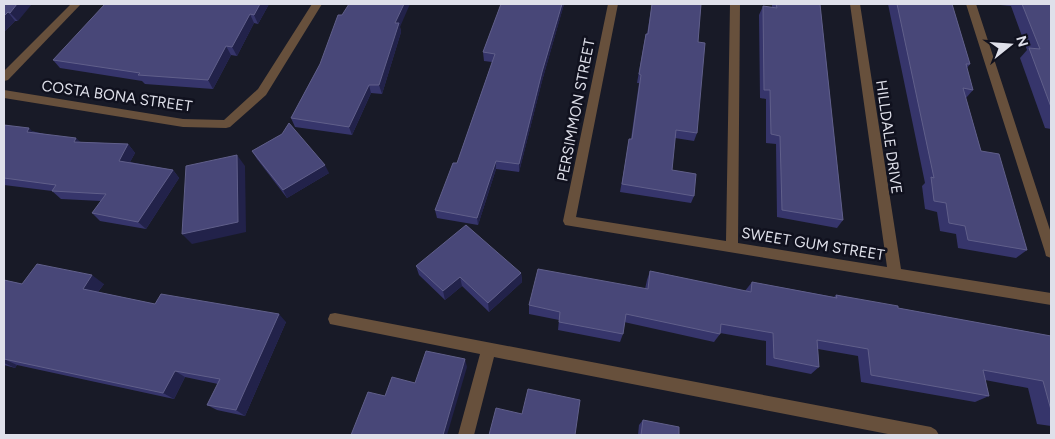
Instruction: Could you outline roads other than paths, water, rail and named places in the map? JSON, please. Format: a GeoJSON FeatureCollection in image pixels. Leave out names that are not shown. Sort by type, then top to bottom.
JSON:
{"type":"FeatureCollection","features":[{"type":"Feature","properties":{"kind":"street"},"geometry":{"type":"LineString","coordinates":[[4,77],[76,4]]}},
{"type":"Feature","properties":{"kind":"street","name":"COSTA BONA STREET"},"geometry":{"type":"LineString","coordinates":[[4,94],[184,123],[226,124],[262,92],[317,4]]}},
{"type":"Feature","properties":{"kind":"street","name":"PERSIMMON STREET"},"geometry":{"type":"LineString","coordinates":[[569,221],[613,4]]}},
{"type":"Feature","properties":{"kind":"street"},"geometry":{"type":"LineString","coordinates":[[732,248],[735,4]]}},
{"type":"Feature","properties":{"kind":"street","name":"HILLDALE DRIVE"},"geometry":{"type":"LineString","coordinates":[[855,4],[894,274]]}},
{"type":"Feature","properties":{"kind":"street"},"geometry":{"type":"LineString","coordinates":[[971,4],[1051,252]]}},
{"type":"Feature","properties":{"kind":"street","name":"SWEET GUM STREET"},"geometry":{"type":"LineString","coordinates":[[569,221],[1051,298]]}},
{"type":"Feature","properties":{"kind":"street"},"geometry":{"type":"LineString","coordinates":[[335,319],[931,435]]}},
{"type":"Feature","properties":{"kind":"street"},"geometry":{"type":"LineString","coordinates":[[466,435],[489,348]]}}]}
